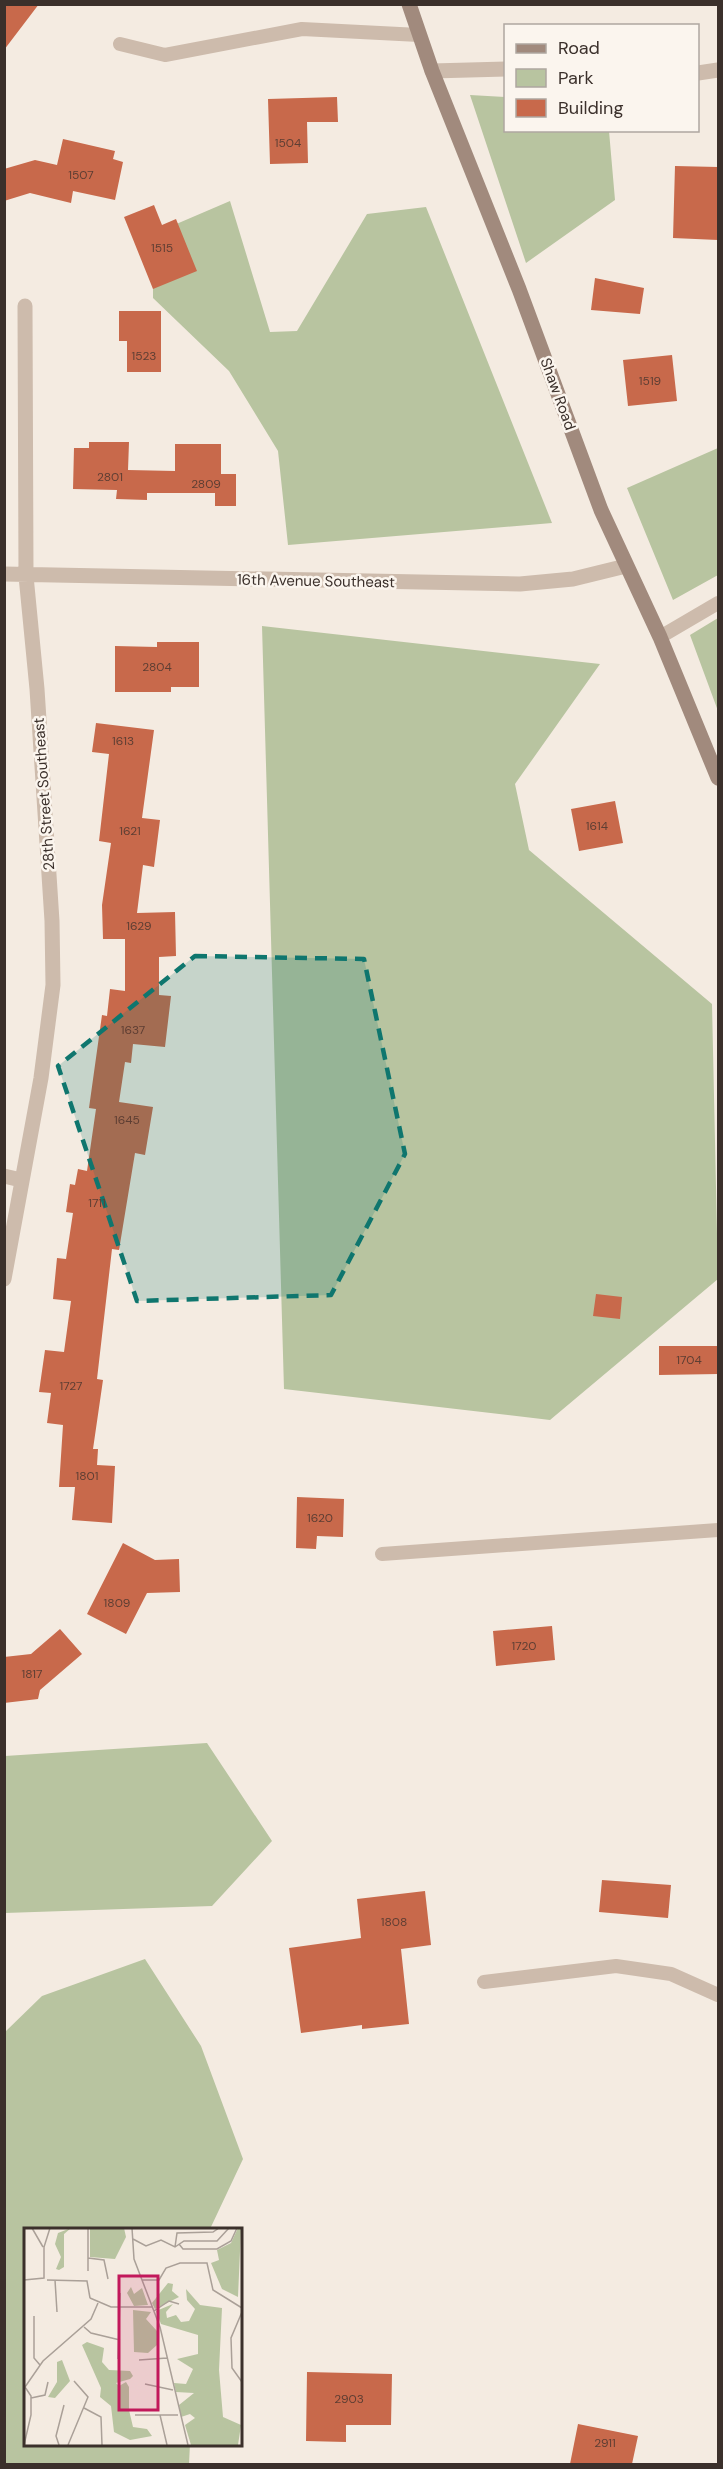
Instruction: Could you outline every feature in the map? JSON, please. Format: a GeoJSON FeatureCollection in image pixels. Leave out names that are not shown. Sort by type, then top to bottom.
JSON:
{"type":"FeatureCollection","features":[{"type":"Feature","properties":{"kind":"main road","name":"Shaw Road"},"geometry":{"type":"LineString","coordinates":[[409,4],[432,71],[519,289],[601,510],[660,637],[718,778]]}},
{"type":"Feature","properties":{"kind":"street"},"geometry":{"type":"LineString","coordinates":[[432,71],[504,69]]}},
{"type":"Feature","properties":{"kind":"street"},"geometry":{"type":"LineString","coordinates":[[699,73],[718,70]]}},
{"type":"Feature","properties":{"kind":"street","name":"28th Street Southeast"},"geometry":{"type":"LineString","coordinates":[[4,1279],[41,1078],[52,985],[52,921],[38,701],[26,576],[25,306]]}},
{"type":"Feature","properties":{"kind":"street","name":"16th Avenue Southeast"},"geometry":{"type":"LineString","coordinates":[[4,574],[520,584],[573,579],[626,566]]}},
{"type":"Feature","properties":{"kind":"street"},"geometry":{"type":"LineString","coordinates":[[4,1176],[21,1180]]}},
{"type":"Feature","properties":{"kind":"lane"},"geometry":{"type":"LineString","coordinates":[[120,44],[165,55],[302,29],[419,35]]}},
{"type":"Feature","properties":{"kind":"lane"},"geometry":{"type":"LineString","coordinates":[[660,637],[718,603]]}},
{"type":"Feature","properties":{"kind":"lane"},"geometry":{"type":"LineString","coordinates":[[382,1554],[718,1530]]}},
{"type":"Feature","properties":{"kind":"lane"},"geometry":{"type":"LineString","coordinates":[[484,1982],[616,1966],[671,1974],[718,1995]]}},
{"type":"Feature","properties":{"kind":"highlighted area"},"geometry":{"type":"Polygon","coordinates":[[[195,956],[364,959],[405,1154],[331,1295],[137,1301],[58,1066],[195,956]]]}},
{"type":"Feature","properties":{"kind":"green space"},"geometry":{"type":"Polygon","coordinates":[[[470,95],[504,97],[504,132],[609,132],[615,200],[526,263],[470,95]]]}},
{"type":"Feature","properties":{"kind":"green space"},"geometry":{"type":"Polygon","coordinates":[[[230,201],[270,332],[297,331],[367,214],[426,207],[552,523],[288,545],[278,451],[229,371],[153,298],[153,234],[230,201]]]}},
{"type":"Feature","properties":{"kind":"green space"},"geometry":{"type":"Polygon","coordinates":[[[718,448],[718,575],[673,600],[627,488],[718,448]]]}},
{"type":"Feature","properties":{"kind":"green space"},"geometry":{"type":"Polygon","coordinates":[[[718,618],[718,711],[690,635],[718,618]]]}},
{"type":"Feature","properties":{"kind":"green space"},"geometry":{"type":"Polygon","coordinates":[[[262,626],[600,664],[515,784],[529,850],[712,1004],[718,1279],[550,1420],[284,1389],[262,626]]]}},
{"type":"Feature","properties":{"kind":"green space"},"geometry":{"type":"Polygon","coordinates":[[[207,1743],[272,1841],[212,1906],[5,1913],[5,1756],[207,1743]]]}},
{"type":"Feature","properties":{"kind":"green space"},"geometry":{"type":"Polygon","coordinates":[[[145,1959],[201,2046],[243,2159],[210,2228],[24,2228],[24,2445],[190,2445],[189,2464],[5,2464],[5,2032],[42,1996],[145,1959]]]}},
{"type":"Feature","properties":{"kind":"building"},"geometry":{"type":"Polygon","coordinates":[[[4,4],[39,4],[4,50],[4,4]]]}},
{"type":"Feature","properties":{"kind":"building"},"geometry":{"type":"Polygon","coordinates":[[[337,97],[338,122],[307,122],[308,163],[270,164],[268,99],[337,97]]]}},
{"type":"Feature","properties":{"kind":"building"},"geometry":{"type":"Polygon","coordinates":[[[63,139],[115,151],[113,159],[123,162],[115,200],[73,191],[71,203],[30,193],[4,201],[4,169],[35,160],[57,165],[63,139]]]}},
{"type":"Feature","properties":{"kind":"building"},"geometry":{"type":"Polygon","coordinates":[[[675,166],[718,167],[718,240],[673,238],[675,166]]]}},
{"type":"Feature","properties":{"kind":"building"},"geometry":{"type":"Polygon","coordinates":[[[154,205],[162,225],[176,219],[197,271],[153,289],[124,217],[154,205]]]}},
{"type":"Feature","properties":{"kind":"building"},"geometry":{"type":"Polygon","coordinates":[[[595,278],[644,288],[640,314],[591,310],[595,278]]]}},
{"type":"Feature","properties":{"kind":"building"},"geometry":{"type":"Polygon","coordinates":[[[119,311],[161,311],[161,372],[127,372],[127,341],[119,341],[119,311]]]}},
{"type":"Feature","properties":{"kind":"building"},"geometry":{"type":"Polygon","coordinates":[[[672,355],[677,401],[628,406],[623,360],[672,355]]]}},
{"type":"Feature","properties":{"kind":"building"},"geometry":{"type":"Polygon","coordinates":[[[89,442],[129,442],[128,470],[175,471],[175,444],[221,444],[221,474],[236,474],[236,506],[215,506],[215,493],[147,493],[147,500],[116,499],[117,490],[73,489],[74,448],[89,448],[89,442]]]}},
{"type":"Feature","properties":{"kind":"building"},"geometry":{"type":"Polygon","coordinates":[[[157,642],[199,642],[199,687],[171,687],[171,692],[115,692],[115,646],[157,647],[157,642]]]}},
{"type":"Feature","properties":{"kind":"building"},"geometry":{"type":"Polygon","coordinates":[[[96,723],[154,730],[142,818],[160,820],[154,867],[143,865],[137,913],[175,912],[176,956],[159,957],[159,995],[171,996],[165,1047],[133,1044],[131,1063],[125,1062],[119,1102],[153,1107],[145,1155],[135,1153],[119,1250],[112,1249],[97,1379],[103,1380],[93,1449],[98,1449],[97,1465],[115,1466],[112,1523],[72,1520],[75,1487],[59,1487],[63,1425],[47,1423],[51,1393],[39,1392],[45,1350],[64,1352],[71,1301],[53,1299],[57,1258],[66,1259],[73,1213],[66,1212],[70,1184],[75,1185],[78,1169],[87,1171],[96,1109],[89,1108],[102,1015],[107,1016],[110,989],[125,991],[125,939],[103,939],[102,905],[111,843],[99,841],[109,754],[92,752],[96,723]]]}},
{"type":"Feature","properties":{"kind":"building"},"geometry":{"type":"Polygon","coordinates":[[[615,801],[623,843],[579,851],[571,809],[615,801]]]}},
{"type":"Feature","properties":{"kind":"building"},"geometry":{"type":"Polygon","coordinates":[[[596,1294],[622,1297],[620,1319],[593,1316],[596,1294]]]}},
{"type":"Feature","properties":{"kind":"building"},"geometry":{"type":"Polygon","coordinates":[[[659,1346],[718,1346],[718,1374],[659,1375],[659,1346]]]}},
{"type":"Feature","properties":{"kind":"building"},"geometry":{"type":"Polygon","coordinates":[[[297,1497],[344,1499],[343,1537],[317,1536],[316,1549],[296,1548],[297,1497]]]}},
{"type":"Feature","properties":{"kind":"building"},"geometry":{"type":"Polygon","coordinates":[[[123,1543],[155,1560],[179,1559],[180,1592],[147,1593],[126,1634],[87,1614],[123,1543]]]}},
{"type":"Feature","properties":{"kind":"building"},"geometry":{"type":"Polygon","coordinates":[[[552,1626],[555,1660],[496,1666],[493,1631],[552,1626]]]}},
{"type":"Feature","properties":{"kind":"building"},"geometry":{"type":"Polygon","coordinates":[[[60,1629],[82,1654],[40,1690],[38,1699],[4,1703],[4,1657],[31,1654],[60,1629]]]}},
{"type":"Feature","properties":{"kind":"building"},"geometry":{"type":"Polygon","coordinates":[[[602,1880],[671,1885],[668,1918],[599,1912],[602,1880]]]}},
{"type":"Feature","properties":{"kind":"building"},"geometry":{"type":"Polygon","coordinates":[[[425,1891],[431,1945],[401,1949],[409,2024],[362,2029],[362,2025],[301,2033],[289,1948],[361,1938],[357,1899],[425,1891]]]}},
{"type":"Feature","properties":{"kind":"building"},"geometry":{"type":"Polygon","coordinates":[[[307,2372],[392,2374],[391,2425],[346,2425],[346,2442],[306,2441],[307,2372]]]}},
{"type":"Feature","properties":{"kind":"building"},"geometry":{"type":"Polygon","coordinates":[[[578,2424],[638,2436],[632,2464],[570,2464],[578,2424]]]}}]}
